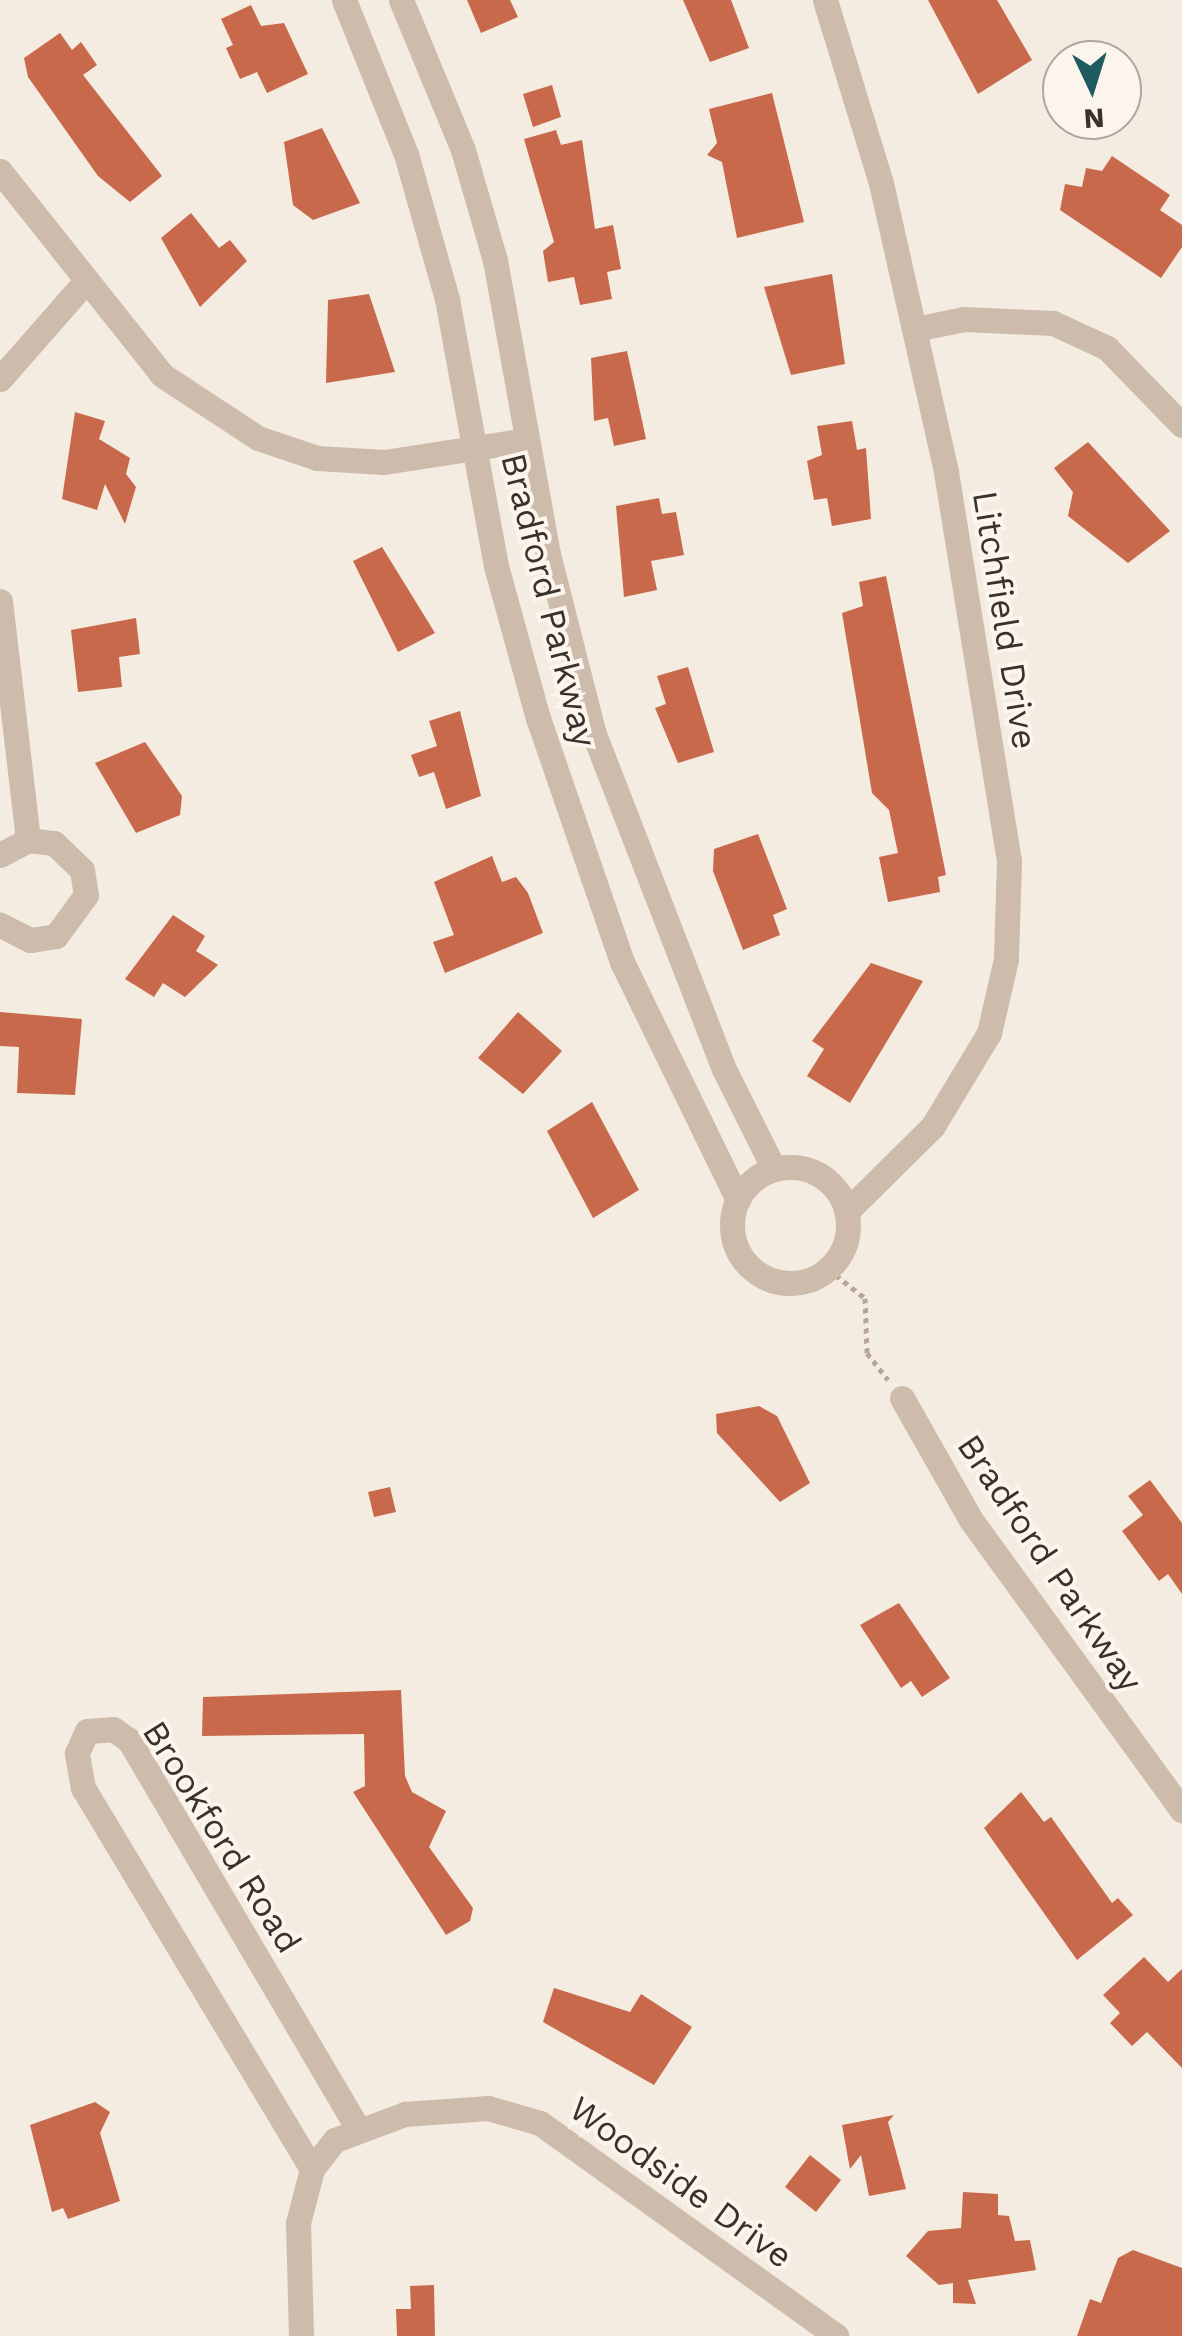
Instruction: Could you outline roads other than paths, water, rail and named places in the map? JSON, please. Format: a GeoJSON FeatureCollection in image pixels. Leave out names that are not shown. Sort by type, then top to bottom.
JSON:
{"type":"FeatureCollection","features":[{"type":"Feature","properties":{"kind":"street","name":"Bradford Parkway"},"geometry":{"type":"LineString","coordinates":[[344,0],[411,172],[538,718],[616,943],[738,1200],[736,1246],[755,1271],[784,1282],[828,1269],[845,1242],[846,1212]]}},
{"type":"Feature","properties":{"kind":"street","name":"Bradford Parkway"},"geometry":{"type":"LineString","coordinates":[[401,0],[474,186],[526,440],[594,734],[724,1069],[774,1170]]}},
{"type":"Feature","properties":{"kind":"street","name":"Litchfield Drive"},"geometry":{"type":"LineString","coordinates":[[825,0],[914,329],[1009,860],[1006,959],[989,1033],[933,1126],[846,1212]]}},
{"type":"Feature","properties":{"kind":"street"},"geometry":{"type":"LineString","coordinates":[[0,171],[84,283],[162,375],[258,438],[317,458],[384,462],[526,440]]}},
{"type":"Feature","properties":{"kind":"street"},"geometry":{"type":"LineString","coordinates":[[0,379],[84,283]]}},
{"type":"Feature","properties":{"kind":"street"},"geometry":{"type":"LineString","coordinates":[[914,329],[964,319],[1054,322],[1107,348],[1182,425]]}},
{"type":"Feature","properties":{"kind":"street"},"geometry":{"type":"LineString","coordinates":[[0,602],[28,840]]}},
{"type":"Feature","properties":{"kind":"street"},"geometry":{"type":"LineString","coordinates":[[0,855],[28,840],[75,858],[82,908],[43,940],[0,925]]}},
{"type":"Feature","properties":{"kind":"street"},"geometry":{"type":"LineString","coordinates":[[738,1200],[774,1170],[810,1171],[846,1212]]}},
{"type":"Feature","properties":{"kind":"street","name":"Bradford Parkway"},"geometry":{"type":"LineString","coordinates":[[902,1398],[971,1520],[1182,1810]]}},
{"type":"Feature","properties":{"kind":"street","name":"Brookford Road"},"geometry":{"type":"LineString","coordinates":[[312,2169],[83,1788],[78,1753],[87,1732],[114,1729],[129,1740],[357,2128]]}},
{"type":"Feature","properties":{"kind":"street","name":"Woodside Drive"},"geometry":{"type":"LineString","coordinates":[[357,2128],[488,2108],[540,2123],[836,2336]]}},
{"type":"Feature","properties":{"kind":"street"},"geometry":{"type":"LineString","coordinates":[[301,2336],[298,2224],[312,2169],[357,2128]]}}]}
